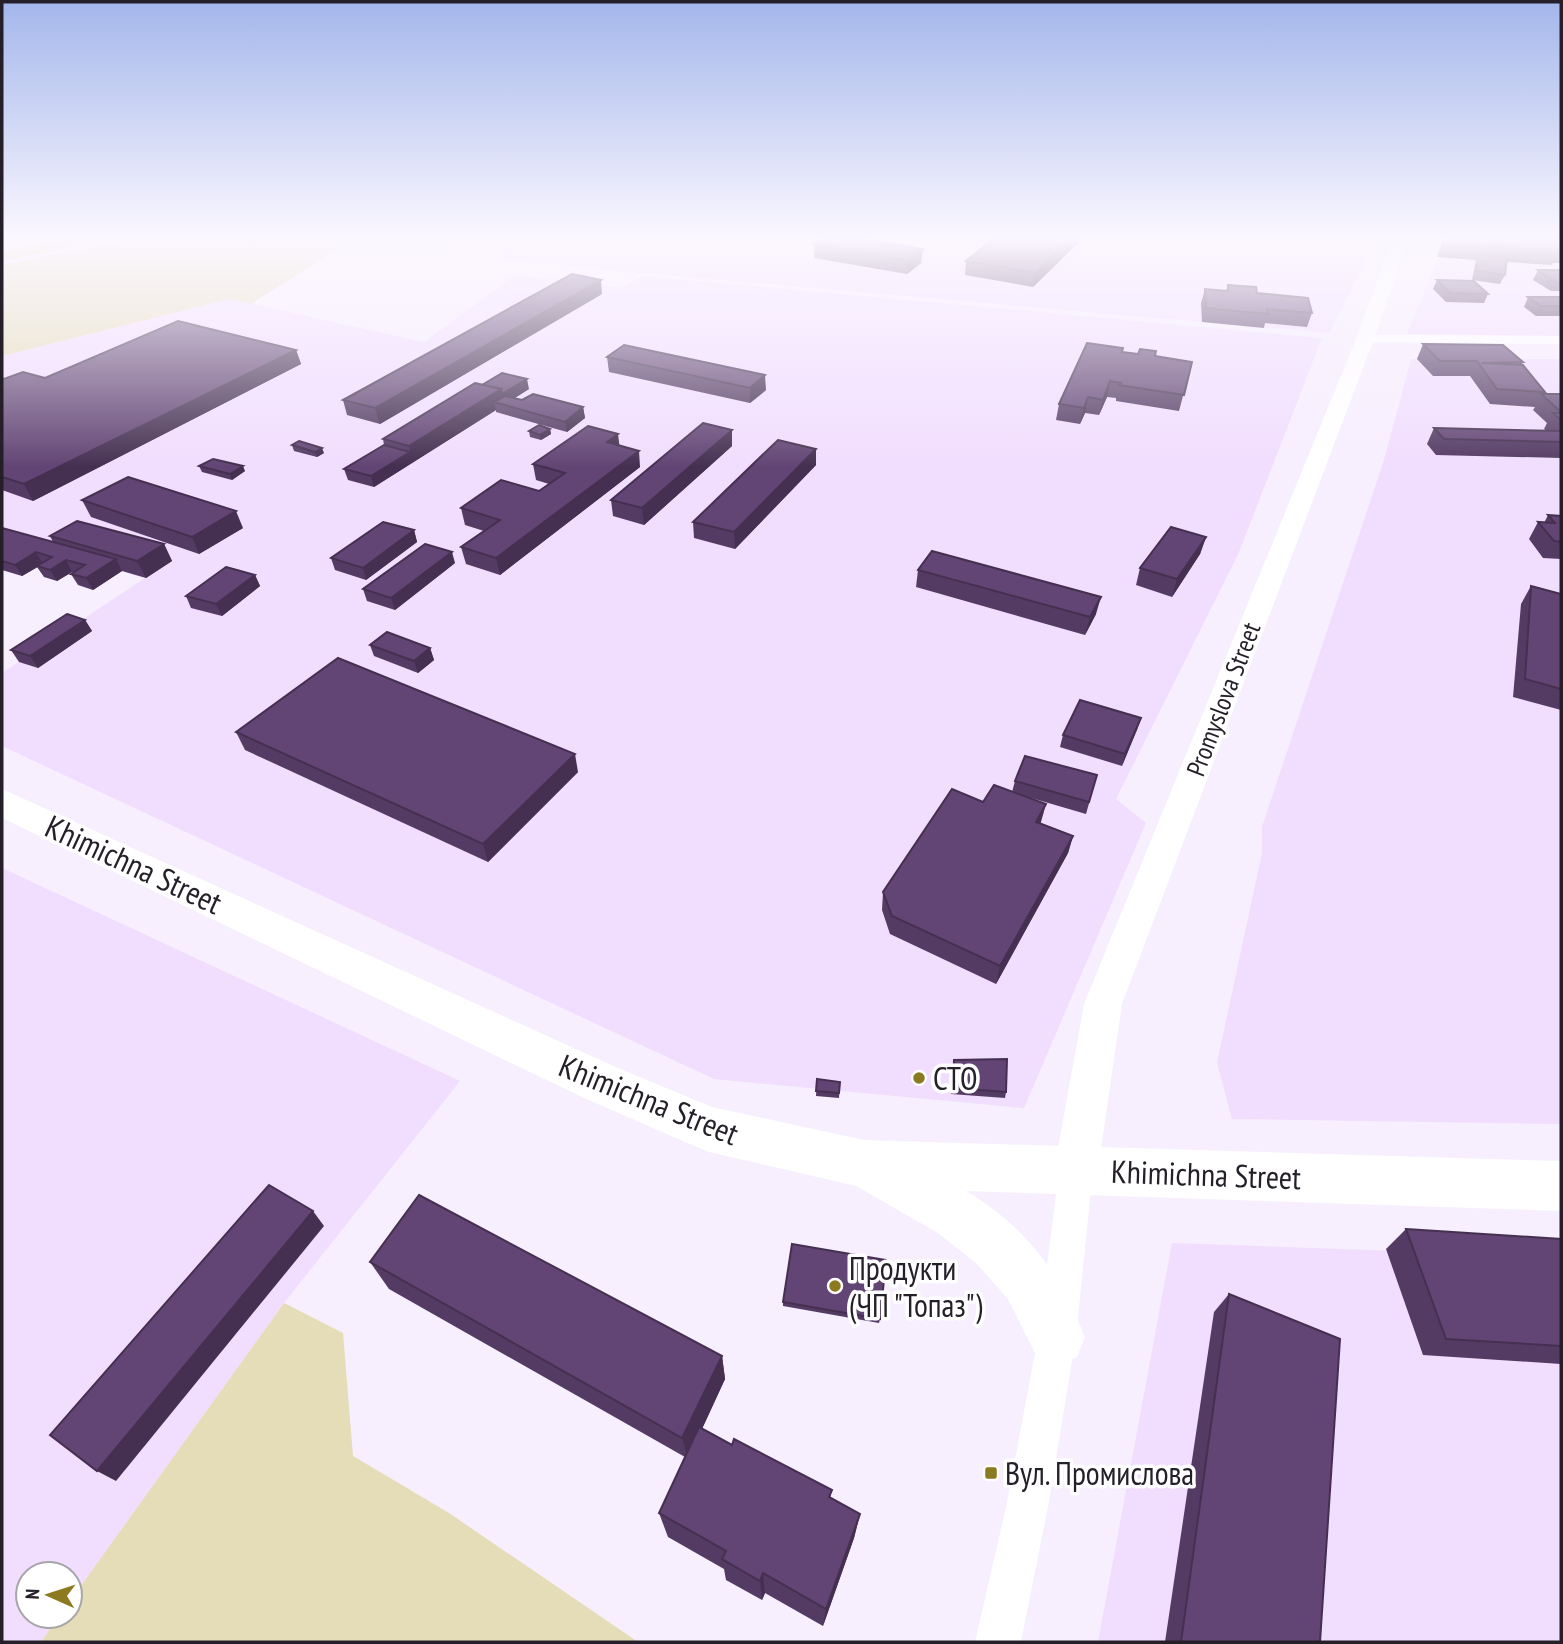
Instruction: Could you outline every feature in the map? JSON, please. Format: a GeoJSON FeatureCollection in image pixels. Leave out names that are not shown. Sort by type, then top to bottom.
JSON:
{"type":"FeatureCollection","features":[{"type":"Feature","properties":{"kind":"main road","name":"Khimichna Street"},"geometry":{"type":"LineString","coordinates":[[2,802],[588,1077],[709,1129],[864,1164],[1561,1186]]}},
{"type":"Feature","properties":{"kind":"main road"},"geometry":{"type":"LineString","coordinates":[[864,1164],[962,1216],[996,1243],[1027,1281],[1057,1337]]}},
{"type":"Feature","properties":{"kind":"street","name":"Promyslova Street"},"geometry":{"type":"LineString","coordinates":[[1076,1170],[1103,1004],[1374,314]]}},
{"type":"Feature","properties":{"kind":"street"},"geometry":{"type":"LineString","coordinates":[[1365,339],[1561,340]]}},
{"type":"Feature","properties":{"kind":"street"},"geometry":{"type":"LineString","coordinates":[[998,1642],[1027,1507],[1057,1337],[1076,1170]]}},
{"type":"Feature","properties":{"kind":"shaded area"},"geometry":{"type":"Polygon","coordinates":[[[2,314],[170,314],[2,356],[2,314]]]}},
{"type":"Feature","properties":{"kind":"shaded area"},"geometry":{"type":"Polygon","coordinates":[[[170,314],[296,314],[424,342],[462,314],[1056,314],[1322,338],[1239,552],[1116,799],[1146,823],[1024,1108],[714,1079],[2,746],[2,673],[145,578],[8,539],[2,542],[2,356],[170,314]]]}},
{"type":"Feature","properties":{"kind":"shaded area"},"geometry":{"type":"Polygon","coordinates":[[[1108,314],[1339,314],[1330,333],[1108,314]]]}},
{"type":"Feature","properties":{"kind":"shaded area"},"geometry":{"type":"Polygon","coordinates":[[[1415,314],[1561,314],[1561,336],[1407,334],[1415,314]]]}},
{"type":"Feature","properties":{"kind":"shaded area"},"geometry":{"type":"Polygon","coordinates":[[[1411,359],[1561,359],[1561,1124],[1232,1119],[1217,1063],[1262,853],[1262,827],[1384,460],[1411,359]]]}},
{"type":"Feature","properties":{"kind":"shaded area"},"geometry":{"type":"Polygon","coordinates":[[[2,868],[460,1081],[284,1303],[84,1582],[84,1560],[14,1560],[14,1630],[49,1630],[41,1642],[2,1642],[2,868]]]}},
{"type":"Feature","properties":{"kind":"shaded area"},"geometry":{"type":"Polygon","coordinates":[[[1172,1243],[1561,1257],[1561,1642],[1098,1642],[1172,1243]]]}},
{"type":"Feature","properties":{"kind":"shaded area"},"geometry":{"type":"Polygon","coordinates":[[[284,1303],[343,1333],[353,1456],[449,1513],[638,1642],[41,1642],[49,1630],[84,1630],[84,1582],[284,1303]]]}},
{"type":"Feature","properties":{"kind":"building"},"geometry":{"type":"Polygon","coordinates":[[[500,314],[541,314],[375,408],[343,400],[500,314]]]}},
{"type":"Feature","properties":{"kind":"building"},"geometry":{"type":"Polygon","coordinates":[[[178,321],[296,350],[24,484],[2,477],[2,378],[23,372],[45,378],[178,321]]]}},
{"type":"Feature","properties":{"kind":"building"},"geometry":{"type":"Polygon","coordinates":[[[1087,343],[1123,348],[1122,352],[1138,354],[1140,349],[1156,351],[1155,356],[1192,362],[1184,395],[1119,385],[1121,383],[1110,381],[1103,400],[1088,397],[1084,408],[1059,404],[1087,343]]]}},
{"type":"Feature","properties":{"kind":"building"},"geometry":{"type":"Polygon","coordinates":[[[1423,344],[1503,345],[1523,362],[1481,363],[1523,365],[1545,392],[1497,389],[1477,361],[1440,361],[1423,344]]]}},
{"type":"Feature","properties":{"kind":"building"},"geometry":{"type":"Polygon","coordinates":[[[624,345],[765,375],[750,388],[607,357],[624,345]]]}},
{"type":"Feature","properties":{"kind":"building"},"geometry":{"type":"Polygon","coordinates":[[[502,373],[527,379],[502,394],[501,389],[482,385],[502,373]]]}},
{"type":"Feature","properties":{"kind":"building"},"geometry":{"type":"Polygon","coordinates":[[[475,383],[501,389],[409,446],[383,439],[475,383]]]}},
{"type":"Feature","properties":{"kind":"building"},"geometry":{"type":"Polygon","coordinates":[[[533,394],[583,407],[565,422],[494,402],[505,396],[522,400],[533,394]]]}},
{"type":"Feature","properties":{"kind":"building"},"geometry":{"type":"Polygon","coordinates":[[[1541,394],[1561,394],[1561,412],[1541,394]]]}},
{"type":"Feature","properties":{"kind":"building"},"geometry":{"type":"Polygon","coordinates":[[[703,423],[732,430],[642,508],[611,500],[703,423]]]}},
{"type":"Feature","properties":{"kind":"building"},"geometry":{"type":"Polygon","coordinates":[[[539,425],[550,429],[540,435],[529,431],[539,425]]]}},
{"type":"Feature","properties":{"kind":"building"},"geometry":{"type":"Polygon","coordinates":[[[588,426],[618,434],[607,442],[639,451],[496,558],[461,547],[500,520],[461,508],[501,480],[539,491],[565,473],[533,464],[588,426]]]}},
{"type":"Feature","properties":{"kind":"building"},"geometry":{"type":"Polygon","coordinates":[[[1434,428],[1561,431],[1561,442],[1444,439],[1434,428]]]}},
{"type":"Feature","properties":{"kind":"building"},"geometry":{"type":"Polygon","coordinates":[[[778,440],[816,449],[734,532],[693,522],[778,440]]]}},
{"type":"Feature","properties":{"kind":"building"},"geometry":{"type":"Polygon","coordinates":[[[299,441],[322,448],[315,452],[292,445],[299,441]]]}},
{"type":"Feature","properties":{"kind":"building"},"geometry":{"type":"Polygon","coordinates":[[[384,445],[410,452],[371,476],[344,469],[384,445]]]}},
{"type":"Feature","properties":{"kind":"building"},"geometry":{"type":"Polygon","coordinates":[[[213,459],[243,466],[230,474],[199,466],[213,459]]]}},
{"type":"Feature","properties":{"kind":"building"},"geometry":{"type":"Polygon","coordinates":[[[128,477],[236,511],[192,537],[82,500],[128,477]]]}},
{"type":"Feature","properties":{"kind":"building"},"geometry":{"type":"Polygon","coordinates":[[[1548,515],[1561,516],[1561,542],[1554,541],[1538,522],[1555,523],[1548,515]]]}},
{"type":"Feature","properties":{"kind":"building"},"geometry":{"type":"Polygon","coordinates":[[[77,521],[164,544],[137,561],[50,536],[77,521]]]}},
{"type":"Feature","properties":{"kind":"building"},"geometry":{"type":"Polygon","coordinates":[[[383,522],[414,530],[363,568],[331,558],[383,522]]]}},
{"type":"Feature","properties":{"kind":"building"},"geometry":{"type":"Polygon","coordinates":[[[1171,527],[1206,537],[1177,579],[1140,568],[1171,527]]]}},
{"type":"Feature","properties":{"kind":"building"},"geometry":{"type":"Polygon","coordinates":[[[2,528],[116,559],[86,578],[71,574],[85,565],[66,560],[50,570],[37,566],[52,557],[36,552],[15,565],[2,561],[2,528]]]}},
{"type":"Feature","properties":{"kind":"building"},"geometry":{"type":"Polygon","coordinates":[[[425,544],[452,552],[391,598],[363,589],[425,544]]]}},
{"type":"Feature","properties":{"kind":"building"},"geometry":{"type":"Polygon","coordinates":[[[932,551],[1101,597],[1090,617],[918,570],[932,551]]]}},
{"type":"Feature","properties":{"kind":"building"},"geometry":{"type":"Polygon","coordinates":[[[226,567],[255,575],[216,604],[186,596],[226,567]]]}},
{"type":"Feature","properties":{"kind":"building"},"geometry":{"type":"Polygon","coordinates":[[[1531,586],[1561,594],[1561,689],[1525,679],[1531,586]]]}},
{"type":"Feature","properties":{"kind":"building"},"geometry":{"type":"Polygon","coordinates":[[[67,614],[85,620],[30,656],[11,650],[67,614]]]}},
{"type":"Feature","properties":{"kind":"building"},"geometry":{"type":"Polygon","coordinates":[[[387,632],[430,648],[414,661],[370,645],[387,632]]]}},
{"type":"Feature","properties":{"kind":"building"},"geometry":{"type":"Polygon","coordinates":[[[338,658],[575,754],[483,844],[236,732],[338,658]]]}},
{"type":"Feature","properties":{"kind":"building"},"geometry":{"type":"Polygon","coordinates":[[[1080,700],[1141,718],[1125,754],[1063,735],[1080,700]]]}},
{"type":"Feature","properties":{"kind":"building"},"geometry":{"type":"Polygon","coordinates":[[[1025,756],[1097,775],[1089,802],[1015,781],[1025,756]]]}},
{"type":"Feature","properties":{"kind":"building"},"geometry":{"type":"Polygon","coordinates":[[[994,785],[1046,804],[1036,822],[1073,836],[1000,966],[892,916],[883,892],[952,789],[983,802],[994,785]]]}},
{"type":"Feature","properties":{"kind":"building"},"geometry":{"type":"Polygon","coordinates":[[[1007,1059],[1006,1092],[953,1088],[954,1060],[1007,1059]]]}},
{"type":"Feature","properties":{"kind":"building"},"geometry":{"type":"Polygon","coordinates":[[[817,1079],[840,1082],[839,1093],[816,1091],[817,1079]]]}},
{"type":"Feature","properties":{"kind":"building"},"geometry":{"type":"Polygon","coordinates":[[[269,1185],[313,1211],[97,1471],[50,1435],[269,1185]]]}},
{"type":"Feature","properties":{"kind":"building"},"geometry":{"type":"Polygon","coordinates":[[[419,1195],[722,1356],[682,1438],[370,1262],[419,1195]]]}},
{"type":"Feature","properties":{"kind":"building"},"geometry":{"type":"Polygon","coordinates":[[[1406,1229],[1561,1239],[1561,1346],[1446,1339],[1406,1229]]]}},
{"type":"Feature","properties":{"kind":"building","name":"Продукти (ЧП \"Топаз\")"},"geometry":{"type":"Polygon","coordinates":[[[792,1244],[886,1260],[880,1319],[783,1302],[792,1244]]]}},
{"type":"Feature","properties":{"kind":"building"},"geometry":{"type":"Polygon","coordinates":[[[1229,1294],[1340,1339],[1320,1642],[1181,1642],[1229,1294]]]}},
{"type":"Feature","properties":{"kind":"building"},"geometry":{"type":"Polygon","coordinates":[[[699,1427],[732,1445],[734,1439],[832,1490],[829,1497],[860,1514],[826,1609],[763,1573],[760,1581],[722,1559],[726,1551],[659,1513],[699,1427]]]}},
{"type":"Feature","properties":{"kind":"place","name":"СТО"},"geometry":{"type":"Point","coordinates":[919,1078]}},
{"type":"Feature","properties":{"kind":"place","name":"Продукти (ЧП \"Топаз\")"},"geometry":{"type":"Point","coordinates":[835,1286]}},
{"type":"Feature","properties":{"kind":"place","name":"Вул. Промислова"},"geometry":{"type":"Point","coordinates":[991,1473]}}]}
